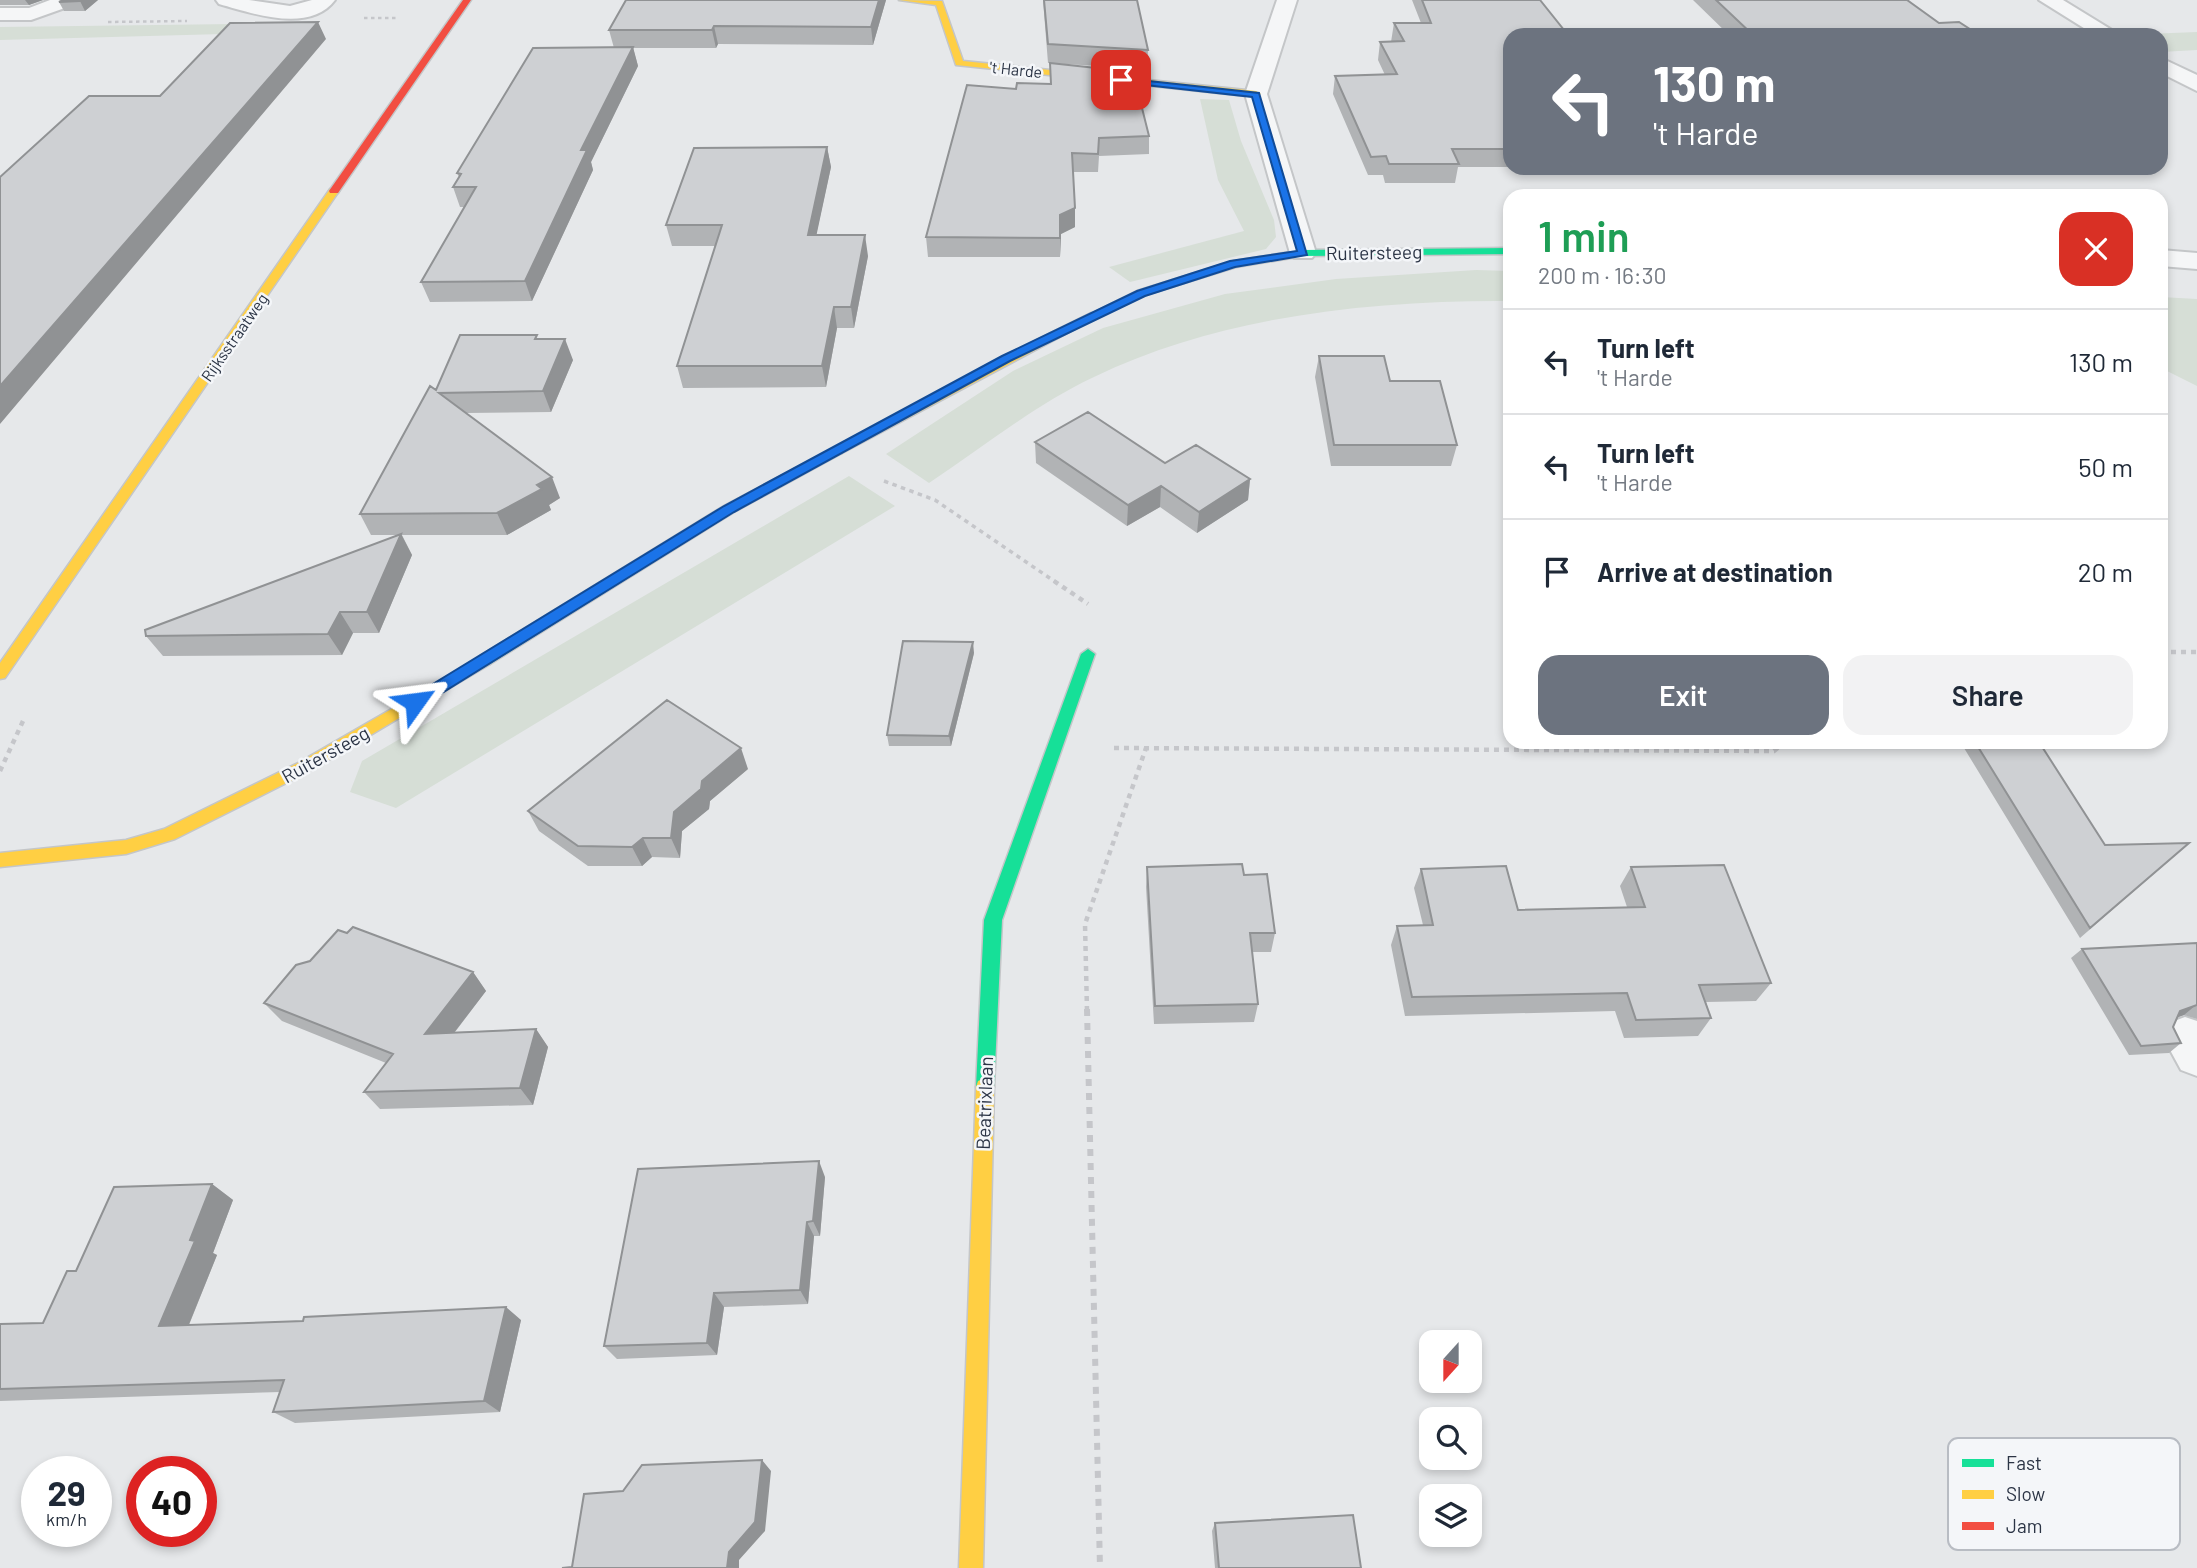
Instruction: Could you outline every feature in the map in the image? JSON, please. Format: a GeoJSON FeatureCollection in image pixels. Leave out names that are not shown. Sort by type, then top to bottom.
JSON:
{"type":"FeatureCollection","features":[{"type":"Feature","properties":{"kind":"street"},"geometry":{"type":"LineString","coordinates":[[0,14],[31,14],[69,0]]}},
{"type":"Feature","properties":{"kind":"street"},"geometry":{"type":"LineString","coordinates":[[226,0],[272,11],[301,9],[326,0]]}},
{"type":"Feature","properties":{"kind":"street","name":"Rijksstraatweg"},"geometry":{"type":"LineString","coordinates":[[0,674],[467,0]]}},
{"type":"Feature","properties":{"kind":"street","name":"'t Harde"},"geometry":{"type":"LineString","coordinates":[[902,0],[939,3],[959,63],[1256,94]]}},
{"type":"Feature","properties":{"kind":"street"},"geometry":{"type":"LineString","coordinates":[[1287,0],[1256,94],[1303,253]]}},
{"type":"Feature","properties":{"kind":"street"},"geometry":{"type":"LineString","coordinates":[[2049,0],[2098,28]]}},
{"type":"Feature","properties":{"kind":"street"},"geometry":{"type":"LineString","coordinates":[[2168,68],[2197,84]]}},
{"type":"Feature","properties":{"kind":"street","name":"Ruitersteeg"},"geometry":{"type":"LineString","coordinates":[[0,860],[126,846],[169,834],[304,767],[482,662],[729,509],[1006,359],[1141,293],[1234,264],[1303,253],[1503,251]]}},
{"type":"Feature","properties":{"kind":"street"},"geometry":{"type":"LineString","coordinates":[[2168,259],[2197,261]]}},
{"type":"Feature","properties":{"kind":"street","name":"Beatrixlaan"},"geometry":{"type":"LineString","coordinates":[[971,1568],[982,1117],[993,920],[1088,654]]}},
{"type":"Feature","properties":{"kind":"path"},"geometry":{"type":"LineString","coordinates":[[820,458],[935,500],[1096,610],[1088,654]]}},
{"type":"Feature","properties":{"kind":"path"},"geometry":{"type":"LineString","coordinates":[[2168,652],[2197,652]]}},
{"type":"Feature","properties":{"kind":"path"},"geometry":{"type":"LineString","coordinates":[[1054,748],[1776,749]]}},
{"type":"Feature","properties":{"kind":"path"},"geometry":{"type":"LineString","coordinates":[[1100,1568],[1085,924],[1146,748]]}},
{"type":"Feature","properties":{"kind":"shaded area"},"geometry":{"type":"Polygon","coordinates":[[[234,24],[223,34],[0,40],[0,27],[234,24]]]}},
{"type":"Feature","properties":{"kind":"shaded area"},"geometry":{"type":"Polygon","coordinates":[[[2197,32],[2197,50],[2168,52],[2168,33],[2197,32]]]}},
{"type":"Feature","properties":{"kind":"shaded area"},"geometry":{"type":"Polygon","coordinates":[[[1200,99],[1229,100],[1241,141],[1274,220],[1276,237],[1266,249],[1130,282],[1109,267],[1244,231],[1218,180],[1200,99]]]}},
{"type":"Feature","properties":{"kind":"shaded area"},"geometry":{"type":"Polygon","coordinates":[[[1476,270],[1503,271],[1503,301],[1458,301],[1351,309],[1245,326],[1193,339],[1142,356],[1072,388],[1030,413],[929,483],[886,454],[1013,371],[1103,328],[1225,294],[1336,279],[1476,270]]]}},
{"type":"Feature","properties":{"kind":"shaded area"},"geometry":{"type":"Polygon","coordinates":[[[2168,297],[2197,299],[2197,386],[2168,372],[2168,297]]]}},
{"type":"Feature","properties":{"kind":"shaded area"},"geometry":{"type":"Polygon","coordinates":[[[849,476],[895,506],[396,808],[350,792],[362,761],[849,476]]]}},
{"type":"Feature","properties":{"kind":"building"},"geometry":{"type":"Polygon","coordinates":[[[626,0],[879,0],[871,27],[714,26],[712,30],[609,30],[626,0]]]}},
{"type":"Feature","properties":{"kind":"building"},"geometry":{"type":"Polygon","coordinates":[[[1044,0],[1137,0],[1148,50],[1048,44],[1044,0]]]}},
{"type":"Feature","properties":{"kind":"building"},"geometry":{"type":"Polygon","coordinates":[[[1422,0],[1540,0],[1562,28],[1503,28],[1503,149],[1452,149],[1459,164],[1389,164],[1386,156],[1371,157],[1335,76],[1397,74],[1380,42],[1404,41],[1394,23],[1431,23],[1422,0]]]}},
{"type":"Feature","properties":{"kind":"building"},"geometry":{"type":"Polygon","coordinates":[[[1716,0],[1907,0],[1939,23],[1959,22],[1968,28],[1746,28],[1716,0]]]}},
{"type":"Feature","properties":{"kind":"building"},"geometry":{"type":"Polygon","coordinates":[[[318,22],[0,386],[0,177],[89,96],[160,96],[230,23],[318,22]]]}},
{"type":"Feature","properties":{"kind":"building"},"geometry":{"type":"Polygon","coordinates":[[[633,47],[581,150],[587,150],[525,281],[421,282],[476,187],[453,187],[461,174],[457,173],[533,48],[633,47]]]}},
{"type":"Feature","properties":{"kind":"building"},"geometry":{"type":"Polygon","coordinates":[[[1050,63],[1133,72],[1149,136],[1099,138],[1098,154],[1072,153],[1075,208],[1060,215],[1060,238],[926,237],[967,85],[1016,89],[1017,83],[1051,84],[1050,63]]]}},
{"type":"Feature","properties":{"kind":"building"},"geometry":{"type":"Polygon","coordinates":[[[827,147],[808,235],[865,235],[851,307],[834,307],[822,366],[677,366],[722,225],[666,225],[694,148],[827,147]]]}},
{"type":"Feature","properties":{"kind":"building"},"geometry":{"type":"Polygon","coordinates":[[[460,335],[537,335],[535,339],[565,339],[543,391],[439,393],[552,477],[537,485],[542,489],[497,513],[360,514],[430,386],[436,390],[460,335]]]}},
{"type":"Feature","properties":{"kind":"building"},"geometry":{"type":"Polygon","coordinates":[[[1319,356],[1384,356],[1390,381],[1440,381],[1457,445],[1334,445],[1319,356]]]}},
{"type":"Feature","properties":{"kind":"building"},"geometry":{"type":"Polygon","coordinates":[[[1088,412],[1165,463],[1196,445],[1250,479],[1199,512],[1161,486],[1128,505],[1035,442],[1088,412]]]}},
{"type":"Feature","properties":{"kind":"building"},"geometry":{"type":"Polygon","coordinates":[[[401,534],[367,612],[340,612],[328,634],[146,636],[145,630],[401,534]]]}},
{"type":"Feature","properties":{"kind":"building"},"geometry":{"type":"Polygon","coordinates":[[[903,641],[973,642],[949,736],[887,735],[903,641]]]}},
{"type":"Feature","properties":{"kind":"building"},"geometry":{"type":"Polygon","coordinates":[[[667,700],[741,748],[702,781],[701,789],[674,812],[671,838],[643,838],[632,847],[578,846],[528,811],[667,700]]]}},
{"type":"Feature","properties":{"kind":"building"},"geometry":{"type":"Polygon","coordinates":[[[1979,749],[2043,749],[2105,845],[2189,843],[2090,928],[1979,749]]]}},
{"type":"Feature","properties":{"kind":"building"},"geometry":{"type":"Polygon","coordinates":[[[1242,864],[1244,875],[1267,874],[1275,933],[1250,933],[1258,1004],[1155,1006],[1147,867],[1242,864]]]}},
{"type":"Feature","properties":{"kind":"building"},"geometry":{"type":"Polygon","coordinates":[[[1724,865],[1771,983],[1699,985],[1711,1018],[1636,1020],[1627,993],[1412,997],[1397,926],[1433,925],[1421,869],[1506,866],[1518,910],[1645,907],[1631,867],[1724,865]]]}},
{"type":"Feature","properties":{"kind":"building"},"geometry":{"type":"Polygon","coordinates":[[[353,927],[473,972],[425,1034],[536,1029],[520,1088],[364,1092],[393,1054],[264,1003],[296,965],[310,961],[338,930],[347,933],[353,927]]]}},
{"type":"Feature","properties":{"kind":"building"},"geometry":{"type":"Polygon","coordinates":[[[2197,943],[2197,1005],[2180,1011],[2173,1027],[2181,1043],[2141,1046],[2082,949],[2197,943]]]}},
{"type":"Feature","properties":{"kind":"building"},"geometry":{"type":"Polygon","coordinates":[[[819,1161],[813,1221],[807,1222],[800,1290],[714,1293],[707,1343],[604,1346],[638,1169],[819,1161]]]}},
{"type":"Feature","properties":{"kind":"building"},"geometry":{"type":"Polygon","coordinates":[[[212,1184],[190,1240],[195,1241],[159,1326],[303,1321],[304,1317],[506,1307],[484,1401],[273,1412],[284,1380],[0,1389],[0,1324],[43,1323],[67,1271],[76,1271],[114,1187],[212,1184]]]}},
{"type":"Feature","properties":{"kind":"building"},"geometry":{"type":"Polygon","coordinates":[[[762,1460],[755,1522],[729,1552],[727,1568],[562,1568],[572,1567],[584,1494],[623,1491],[642,1465],[762,1460]]]}},
{"type":"Feature","properties":{"kind":"building"},"geometry":{"type":"Polygon","coordinates":[[[1353,1515],[1361,1568],[1219,1568],[1215,1523],[1353,1515]]]}},
{"type":"Feature","properties":{"kind":"traffic: fast"},"geometry":{"type":"LineString","coordinates":[[1095,315],[1141,293],[1234,264],[1303,253],[1503,251]]}},
{"type":"Feature","properties":{"kind":"traffic: fast"},"geometry":{"type":"LineString","coordinates":[[485,660],[729,509],[838,450]]}},
{"type":"Feature","properties":{"kind":"traffic: fast"},"geometry":{"type":"LineString","coordinates":[[985,1087],[993,920],[1088,654]]}},
{"type":"Feature","properties":{"kind":"traffic: slow"},"geometry":{"type":"LineString","coordinates":[[903,0],[939,3],[959,63],[1256,94]]}},
{"type":"Feature","properties":{"kind":"traffic: slow"},"geometry":{"type":"LineString","coordinates":[[0,674],[334,191]]}},
{"type":"Feature","properties":{"kind":"traffic: slow"},"geometry":{"type":"LineString","coordinates":[[838,450],[1006,359],[1095,315]]}},
{"type":"Feature","properties":{"kind":"traffic: slow"},"geometry":{"type":"LineString","coordinates":[[0,860],[126,847],[169,834],[304,767],[485,660]]}},
{"type":"Feature","properties":{"kind":"traffic: slow"},"geometry":{"type":"LineString","coordinates":[[971,1568],[985,1087]]}},
{"type":"Feature","properties":{"kind":"traffic: jam"},"geometry":{"type":"LineString","coordinates":[[334,191],[467,0]]}},
{"type":"Feature","properties":{"kind":"route"},"geometry":{"type":"LineString","coordinates":[[415,702],[729,509],[1006,359],[1141,293],[1234,264],[1303,253],[1256,94],[1121,80]]}}]}
